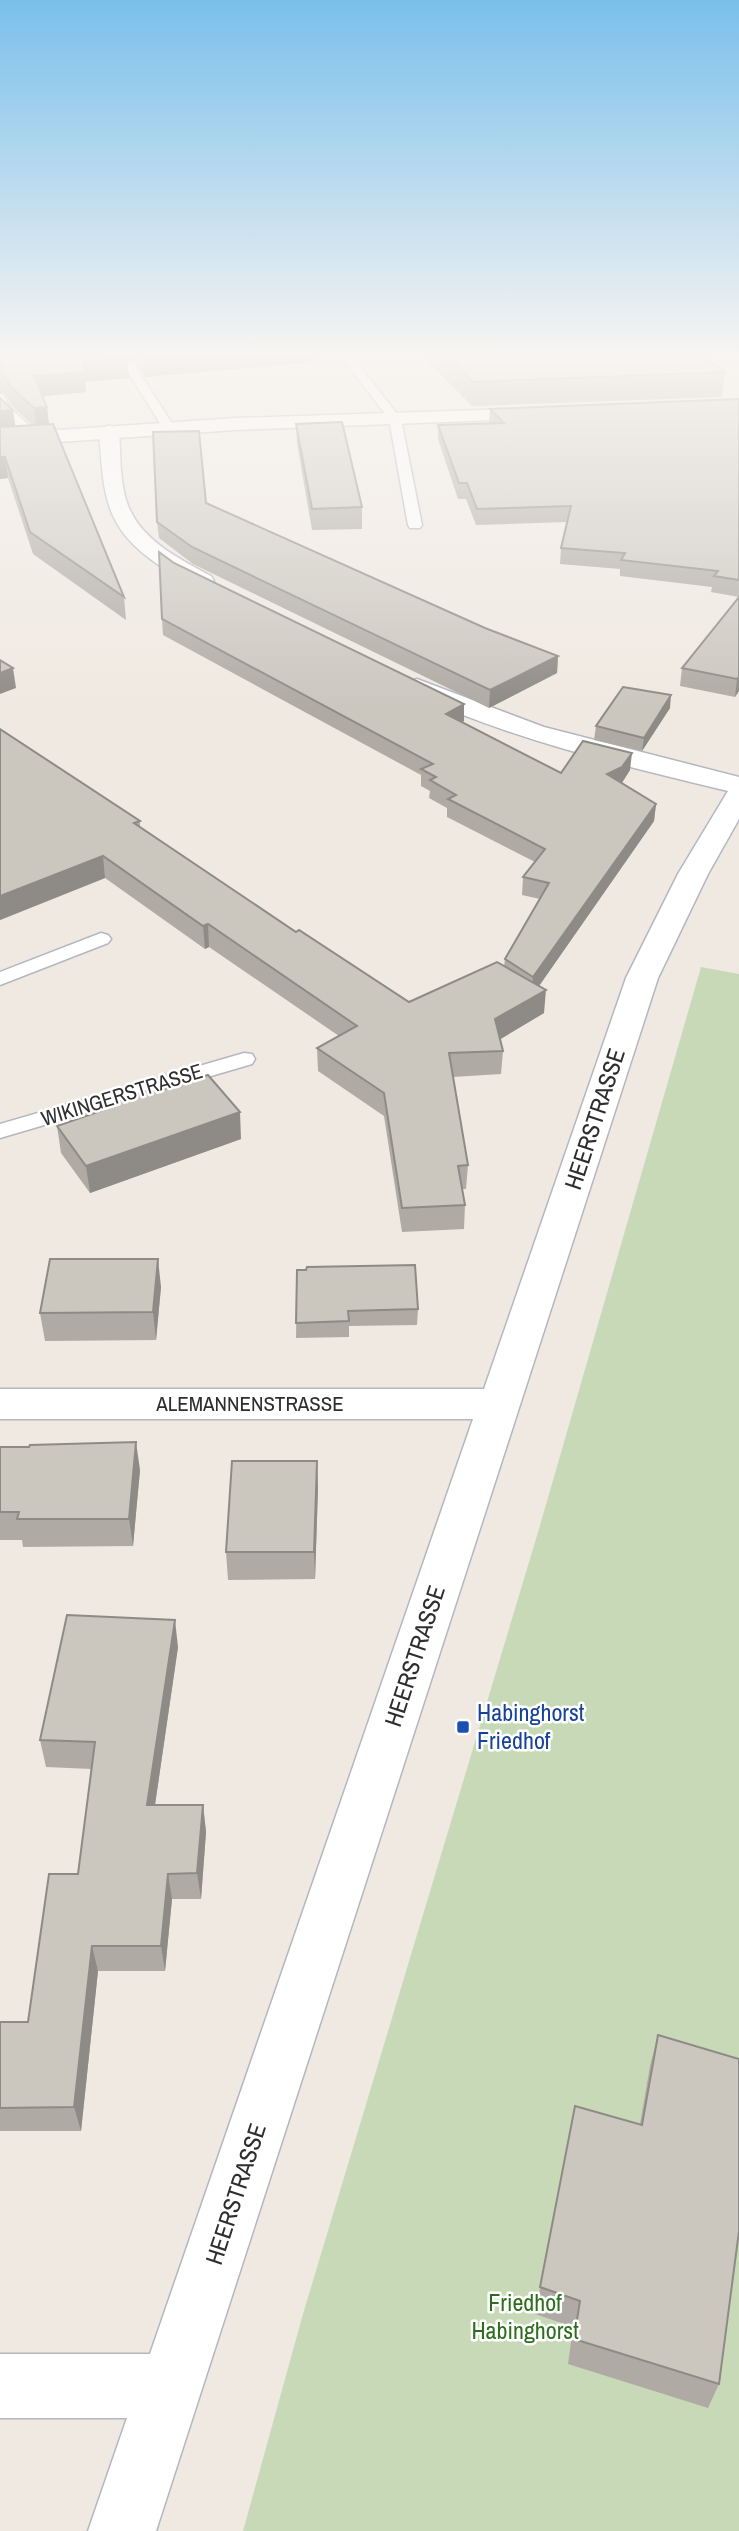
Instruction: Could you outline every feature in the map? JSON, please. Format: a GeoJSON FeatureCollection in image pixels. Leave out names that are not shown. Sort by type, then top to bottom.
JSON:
{"type":"FeatureCollection","features":[{"type":"Feature","properties":{"kind":"street"},"geometry":{"type":"LineString","coordinates":[[115,472],[120,512],[143,541],[184,571],[220,589]]}},
{"type":"Feature","properties":{"kind":"street"},"geometry":{"type":"LineString","coordinates":[[392,674],[466,710],[563,743],[739,785]]}},
{"type":"Feature","properties":{"kind":"street","name":"HEERSTRASSE"},"geometry":{"type":"LineString","coordinates":[[122,2531],[642,978],[693,874],[739,795]]}},
{"type":"Feature","properties":{"kind":"street","name":"ALEMANNENSTRASSE"},"geometry":{"type":"LineString","coordinates":[[0,1404],[500,1404]]}},
{"type":"Feature","properties":{"kind":"street"},"geometry":{"type":"LineString","coordinates":[[0,2386],[172,2386]]}},
{"type":"Feature","properties":{"kind":"lane"},"geometry":{"type":"LineString","coordinates":[[405,472],[415,525]]}},
{"type":"Feature","properties":{"kind":"lane"},"geometry":{"type":"LineString","coordinates":[[0,978],[101,939]]}},
{"type":"Feature","properties":{"kind":"lane","name":"WIKINGERSTRASSE"},"geometry":{"type":"LineString","coordinates":[[0,1131],[244,1059]]}},
{"type":"Feature","properties":{"kind":"green space","name":"Friedhof Habinghorst"},"geometry":{"type":"Polygon","coordinates":[[[701,967],[739,974],[739,2531],[243,2531],[303,2314],[539,1529],[701,967]]]}},
{"type":"Feature","properties":{"kind":"building"},"geometry":{"type":"Polygon","coordinates":[[[10,472],[73,472],[124,597],[30,532],[10,472]]]}},
{"type":"Feature","properties":{"kind":"building"},"geometry":{"type":"Polygon","coordinates":[[[155,472],[203,472],[206,503],[485,628],[558,656],[490,690],[192,547],[157,522],[155,472]]]}},
{"type":"Feature","properties":{"kind":"building"},"geometry":{"type":"Polygon","coordinates":[[[305,472],[354,472],[362,507],[312,509],[305,472]]]}},
{"type":"Feature","properties":{"kind":"building"},"geometry":{"type":"Polygon","coordinates":[[[455,472],[739,472],[739,580],[714,576],[718,571],[621,560],[625,553],[561,548],[571,506],[477,509],[467,483],[459,483],[455,472]]]}},
{"type":"Feature","properties":{"kind":"building"},"geometry":{"type":"Polygon","coordinates":[[[159,552],[174,563],[464,704],[446,714],[561,773],[583,741],[632,753],[622,767],[607,774],[656,804],[533,977],[505,959],[549,883],[523,877],[545,849],[448,799],[456,795],[430,780],[436,777],[421,769],[433,764],[162,619],[159,552]]]}},
{"type":"Feature","properties":{"kind":"building"},"geometry":{"type":"Polygon","coordinates":[[[739,597],[739,677],[737,679],[682,668],[739,597]]]}},
{"type":"Feature","properties":{"kind":"building"},"geometry":{"type":"Polygon","coordinates":[[[0,660],[13,668],[0,673],[0,660]]]}},
{"type":"Feature","properties":{"kind":"building"},"geometry":{"type":"Polygon","coordinates":[[[623,687],[671,695],[644,738],[596,726],[623,687]]]}},
{"type":"Feature","properties":{"kind":"building"},"geometry":{"type":"Polygon","coordinates":[[[0,729],[140,821],[134,823],[296,932],[299,930],[409,1002],[497,962],[546,990],[495,1019],[503,1051],[449,1053],[468,1165],[458,1166],[465,1205],[402,1208],[384,1093],[317,1048],[357,1026],[208,924],[203,926],[103,856],[0,896],[0,729]]]}},
{"type":"Feature","properties":{"kind":"building"},"geometry":{"type":"Polygon","coordinates":[[[208,1075],[240,1112],[86,1166],[57,1126],[103,1110],[100,1107],[161,1086],[165,1089],[208,1075]]]}},
{"type":"Feature","properties":{"kind":"building"},"geometry":{"type":"Polygon","coordinates":[[[50,1259],[158,1259],[153,1312],[40,1313],[50,1259]]]}},
{"type":"Feature","properties":{"kind":"building"},"geometry":{"type":"Polygon","coordinates":[[[415,1265],[418,1309],[348,1311],[349,1321],[296,1323],[297,1270],[306,1270],[307,1267],[415,1265]]]}},
{"type":"Feature","properties":{"kind":"building"},"geometry":{"type":"Polygon","coordinates":[[[136,1442],[129,1519],[17,1519],[19,1512],[0,1512],[0,1447],[136,1442]]]}},
{"type":"Feature","properties":{"kind":"building"},"geometry":{"type":"Polygon","coordinates":[[[232,1461],[317,1461],[314,1552],[226,1552],[232,1461]]]}},
{"type":"Feature","properties":{"kind":"building"},"geometry":{"type":"Polygon","coordinates":[[[67,1615],[175,1620],[147,1805],[203,1805],[197,1873],[168,1874],[161,1946],[92,1946],[74,2107],[0,2108],[0,2022],[28,2022],[49,1874],[78,1874],[95,1742],[40,1740],[67,1615]]]}},
{"type":"Feature","properties":{"kind":"building"},"geometry":{"type":"Polygon","coordinates":[[[658,2035],[739,2059],[739,2231],[719,2384],[574,2339],[580,2301],[540,2287],[575,2106],[642,2125],[658,2035]]]}},
{"type":"Feature","properties":{"kind":"place","name":"Habinghorst Friedhof"},"geometry":{"type":"Point","coordinates":[463,1727]}}]}
